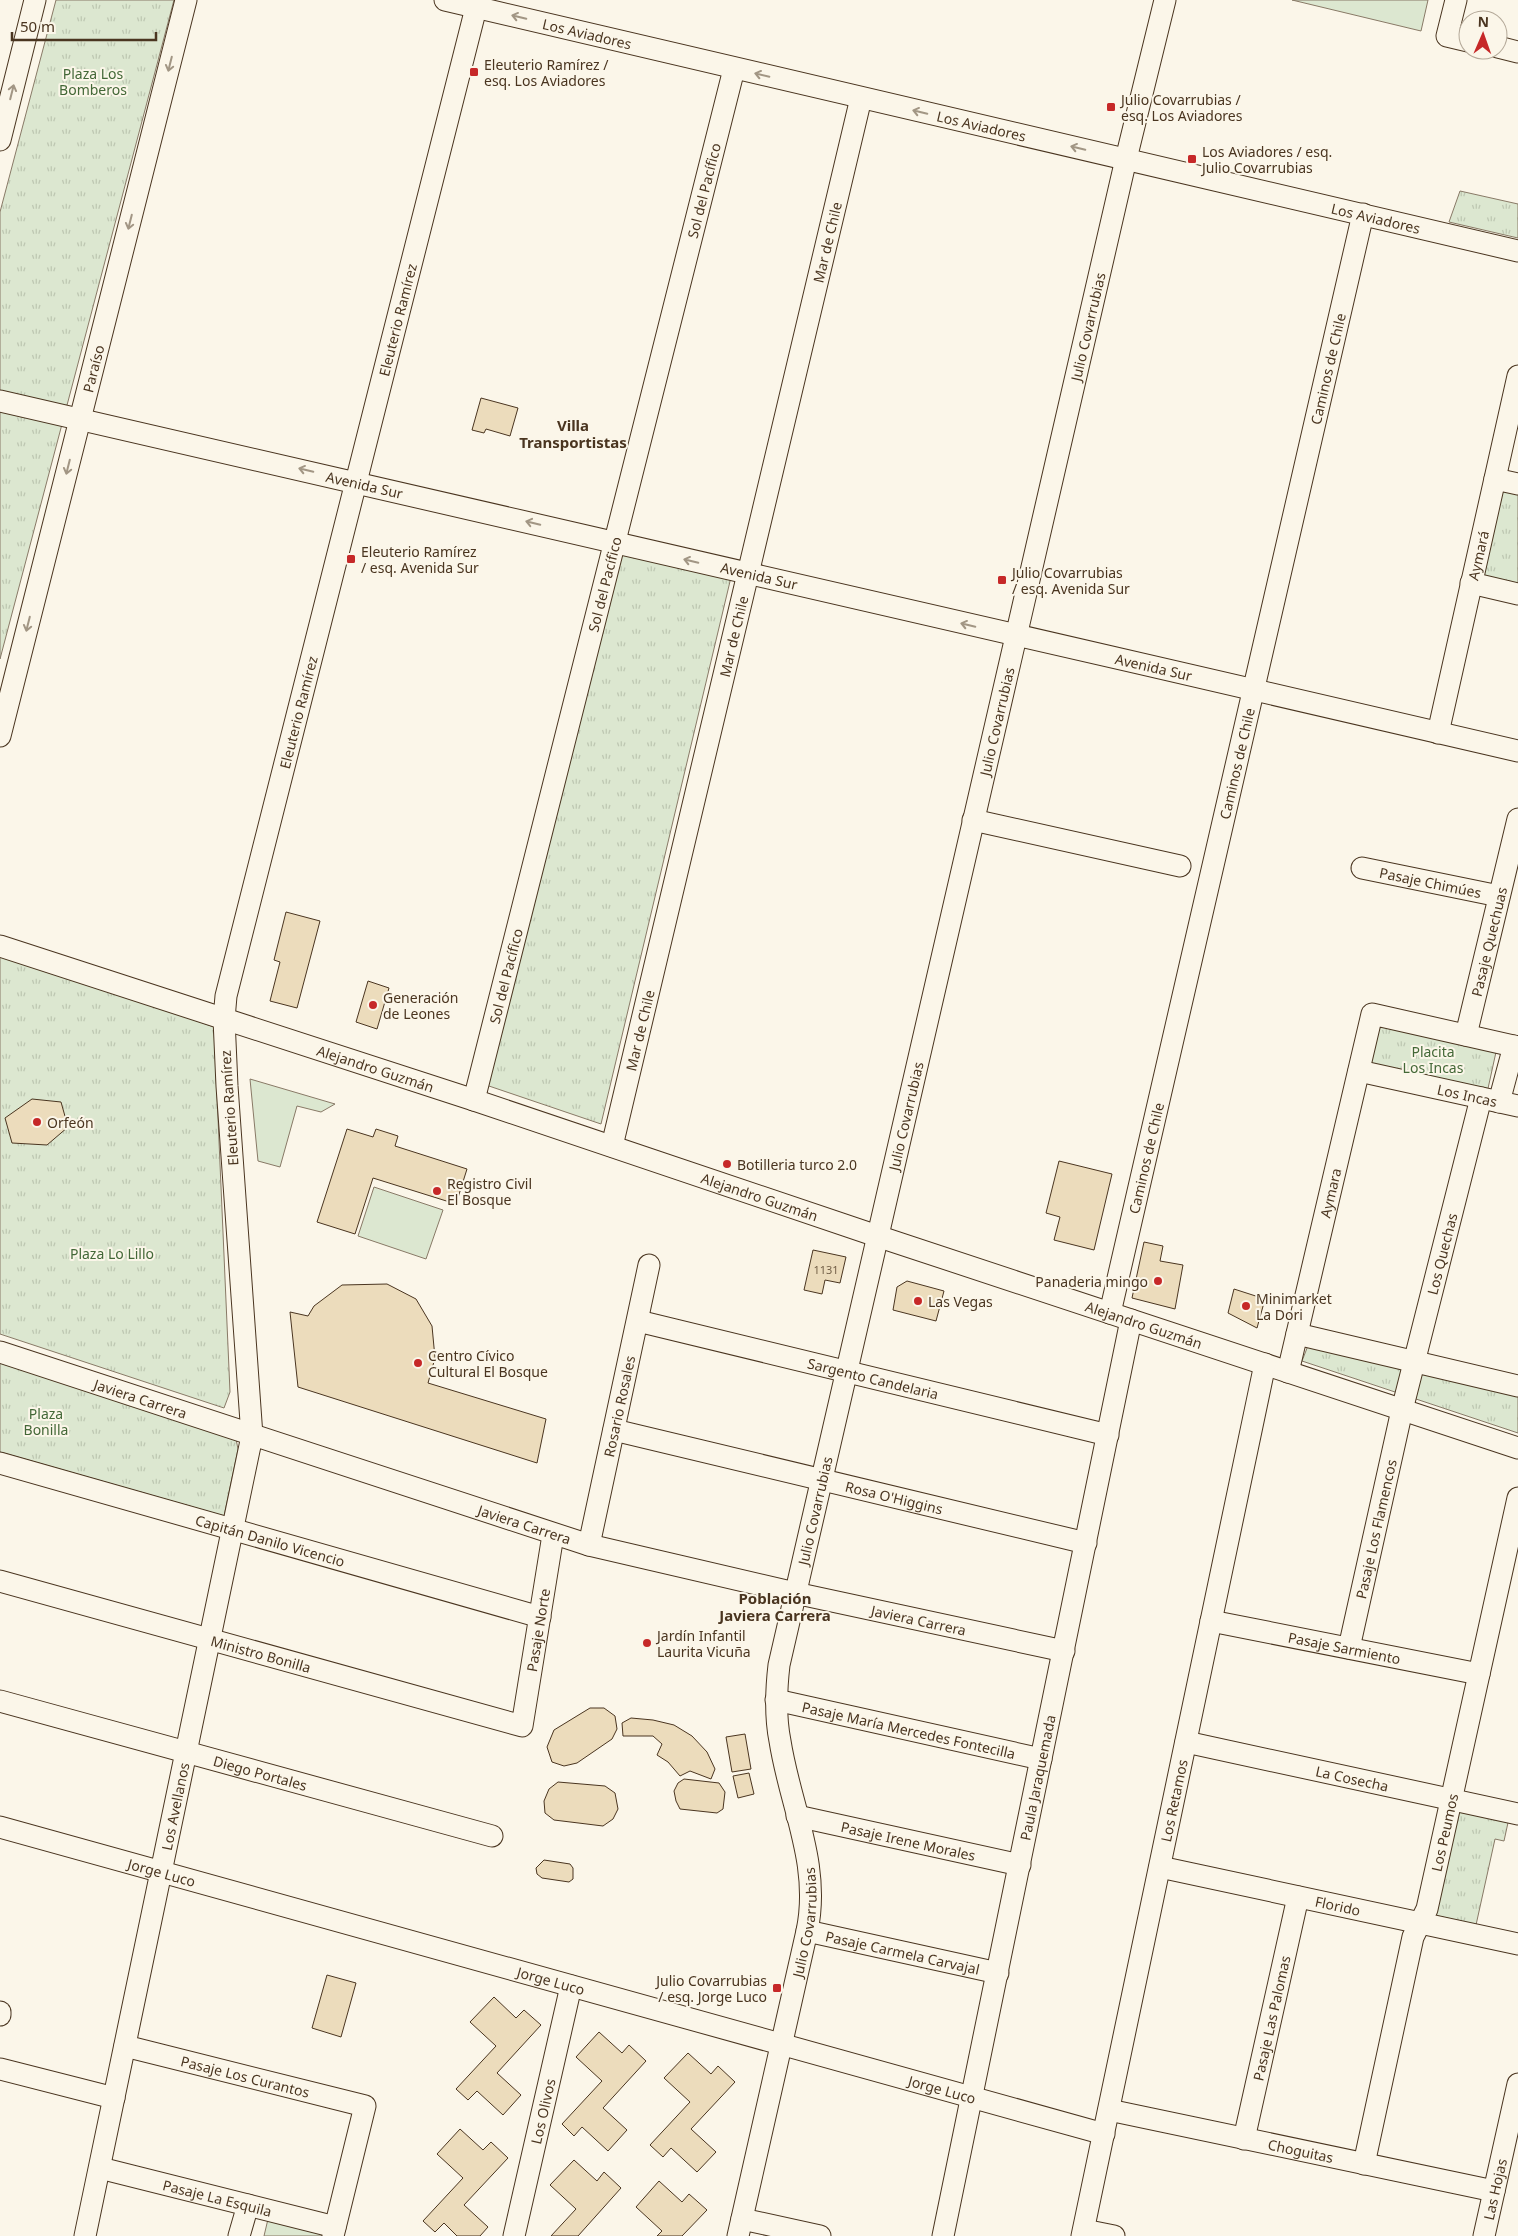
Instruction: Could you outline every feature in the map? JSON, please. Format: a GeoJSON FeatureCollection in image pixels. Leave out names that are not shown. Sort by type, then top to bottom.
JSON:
{"type":"FeatureCollection","features":[{"type":"Feature","properties":{"kind":"street"},"geometry":{"type":"LineString","coordinates":[[0,140],[35,0]]}},
{"type":"Feature","properties":{"kind":"street","name":"Paraíso"},"geometry":{"type":"LineString","coordinates":[[0,736],[186,0]]}},
{"type":"Feature","properties":{"kind":"street","name":"Los Aviadores"},"geometry":{"type":"LineString","coordinates":[[445,0],[477,3],[734,69],[1518,251]]}},
{"type":"Feature","properties":{"kind":"street","name":"Julio Covarrubias"},"geometry":{"type":"LineString","coordinates":[[740,2227],[807,1931],[812,1895],[811,1876],[780,1743],[776,1700],[779,1665],[1126,159],[1165,0]]}},
{"type":"Feature","properties":{"kind":"street"},"geometry":{"type":"LineString","coordinates":[[1456,0],[1447,36],[1458,38]]}},
{"type":"Feature","properties":{"kind":"street","name":"Eleuterio Ramírez"},"geometry":{"type":"LineString","coordinates":[[252,1436],[224,1019],[226,996],[477,3]]}},
{"type":"Feature","properties":{"kind":"street","name":"Sol del Pacífico"},"geometry":{"type":"LineString","coordinates":[[474,1100],[734,69]]}},
{"type":"Feature","properties":{"kind":"street","name":"Mar de Chile"},"geometry":{"type":"LineString","coordinates":[[612,1146],[861,98]]}},
{"type":"Feature","properties":{"kind":"street","name":"Caminos de Chile"},"geometry":{"type":"LineString","coordinates":[[1110,1313],[1363,214]]}},
{"type":"Feature","properties":{"kind":"street","name":"Aymará"},"geometry":{"type":"LineString","coordinates":[[1438,733],[1518,376]]}},
{"type":"Feature","properties":{"kind":"street","name":"Avenida Sur"},"geometry":{"type":"LineString","coordinates":[[0,401],[357,481],[748,574],[1518,751]]}},
{"type":"Feature","properties":{"kind":"street"},"geometry":{"type":"LineString","coordinates":[[1495,479],[1518,484]]}},
{"type":"Feature","properties":{"kind":"street"},"geometry":{"type":"LineString","coordinates":[[1472,583],[1518,594]]}},
{"type":"Feature","properties":{"kind":"street"},"geometry":{"type":"LineString","coordinates":[[973,820],[1180,866]]}},
{"type":"Feature","properties":{"kind":"street","name":"Pasaje Quechuas"},"geometry":{"type":"LineString","coordinates":[[1466,1035],[1518,820]]}},
{"type":"Feature","properties":{"kind":"street","name":"Pasaje Chimúes"},"geometry":{"type":"LineString","coordinates":[[1362,868],[1499,896]]}},
{"type":"Feature","properties":{"kind":"street","name":"Alejandro Guzmán"},"geometry":{"type":"LineString","coordinates":[[0,946],[474,1100],[877,1236],[1518,1448]]}},
{"type":"Feature","properties":{"kind":"street","name":"Aymara"},"geometry":{"type":"LineString","coordinates":[[1288,1372],[1372,1014],[1466,1035]]}},
{"type":"Feature","properties":{"kind":"street"},"geometry":{"type":"LineString","coordinates":[[1466,1035],[1516,1047]]}},
{"type":"Feature","properties":{"kind":"street","name":"Los Quechas"},"geometry":{"type":"LineString","coordinates":[[1402,1410],[1414,1360],[1516,1047]]}},
{"type":"Feature","properties":{"kind":"street","name":"Los Incas"},"geometry":{"type":"LineString","coordinates":[[1359,1071],[1499,1102]]}},
{"type":"Feature","properties":{"kind":"street","name":"Rosario Rosales"},"geometry":{"type":"LineString","coordinates":[[589,1546],[649,1265]]}},
{"type":"Feature","properties":{"kind":"street","name":"Paula Jaraquemada"},"geometry":{"type":"LineString","coordinates":[[943,2236],[1131,1320]]}},
{"type":"Feature","properties":{"kind":"street","name":"Sargento Candelaria"},"geometry":{"type":"LineString","coordinates":[[638,1321],[1108,1435]]}},
{"type":"Feature","properties":{"kind":"street"},"geometry":{"type":"LineString","coordinates":[[1297,1334],[1518,1386]]}},
{"type":"Feature","properties":{"kind":"street","name":"Javiera Carrera"},"geometry":{"type":"LineString","coordinates":[[0,1352],[589,1546],[1064,1651]]}},
{"type":"Feature","properties":{"kind":"street","name":"Los Retamos"},"geometry":{"type":"LineString","coordinates":[[1083,2233],[1265,1364]]}},
{"type":"Feature","properties":{"kind":"street","name":"Pasaje Los Flamencos"},"geometry":{"type":"LineString","coordinates":[[1349,1648],[1402,1410]]}},
{"type":"Feature","properties":{"kind":"street","name":"Rosa O'Higgins"},"geometry":{"type":"LineString","coordinates":[[614,1430],[1086,1543]]}},
{"type":"Feature","properties":{"kind":"street","name":"Los Avellanos"},"geometry":{"type":"LineString","coordinates":[[85,2236],[252,1436]]}},
{"type":"Feature","properties":{"kind":"street","name":"Capitán Danilo Vicencio"},"geometry":{"type":"LineString","coordinates":[[0,1463],[540,1617]]}},
{"type":"Feature","properties":{"kind":"street","name":"Los Peumos"},"geometry":{"type":"LineString","coordinates":[[1364,2164],[1413,1937],[1427,1909],[1518,1498]]}},
{"type":"Feature","properties":{"kind":"street","name":"Pasaje Norte"},"geometry":{"type":"LineString","coordinates":[[522,1726],[553,1535]]}},
{"type":"Feature","properties":{"kind":"street","name":"Ministro Bonilla"},"geometry":{"type":"LineString","coordinates":[[0,1581],[522,1726]]}},
{"type":"Feature","properties":{"kind":"street","name":"Pasaje Sarmiento"},"geometry":{"type":"LineString","coordinates":[[1211,1621],[1479,1674]]}},
{"type":"Feature","properties":{"kind":"street","name":"Pasaje María Mercedes Fontecilla"},"geometry":{"type":"LineString","coordinates":[[776,1700],[1041,1759]]}},
{"type":"Feature","properties":{"kind":"street","name":"Diego Portales"},"geometry":{"type":"LineString","coordinates":[[0,1701],[492,1836]]}},
{"type":"Feature","properties":{"kind":"street","name":"La Cosecha"},"geometry":{"type":"LineString","coordinates":[[1186,1742],[1518,1814]]}},
{"type":"Feature","properties":{"kind":"street","name":"Pasaje Irene Morales"},"geometry":{"type":"LineString","coordinates":[[797,1816],[1020,1865]]}},
{"type":"Feature","properties":{"kind":"street","name":"Jorge Luco"},"geometry":{"type":"LineString","coordinates":[[0,1827],[1104,2134]]}},
{"type":"Feature","properties":{"kind":"street","name":"Florido"},"geometry":{"type":"LineString","coordinates":[[1160,1867],[1518,1944]]}},
{"type":"Feature","properties":{"kind":"street","name":"Pasaje Las Palomas"},"geometry":{"type":"LineString","coordinates":[[1244,2139],[1298,1897]]}},
{"type":"Feature","properties":{"kind":"street","name":"Pasaje Carmela Carvajal"},"geometry":{"type":"LineString","coordinates":[[807,1931],[998,1973]]}},
{"type":"Feature","properties":{"kind":"street","name":"Los Olivos"},"geometry":{"type":"LineString","coordinates":[[514,2236],[571,1986]]}},
{"type":"Feature","properties":{"kind":"street","name":"Pasaje Los Curantos"},"geometry":{"type":"LineString","coordinates":[[125,2046],[365,2106],[334,2232]]}},
{"type":"Feature","properties":{"kind":"street"},"geometry":{"type":"LineString","coordinates":[[0,2069],[114,2098]]}},
{"type":"Feature","properties":{"kind":"street","name":"Las Hojas"},"geometry":{"type":"LineString","coordinates":[[1484,2236],[1518,2084]]}},
{"type":"Feature","properties":{"kind":"street","name":"Choguitas"},"geometry":{"type":"LineString","coordinates":[[1108,2110],[1494,2191]]}},
{"type":"Feature","properties":{"kind":"street","name":"Pasaje La Esquila"},"geometry":{"type":"LineString","coordinates":[[100,2168],[248,2205],[334,2232]]}},
{"type":"Feature","properties":{"kind":"street"},"geometry":{"type":"LineString","coordinates":[[239,2236],[248,2205]]}},
{"type":"Feature","properties":{"kind":"street"},"geometry":{"type":"LineString","coordinates":[[740,2227],[820,2236]]}},
{"type":"Feature","properties":{"kind":"street"},"geometry":{"type":"LineString","coordinates":[[1083,2233],[1114,2236]]}},
{"type":"Feature","properties":{"kind":"green space","name":"Plaza Los Bomberos"},"geometry":{"type":"Polygon","coordinates":[[[56,0],[174,0],[0,659],[0,212],[56,0]]]}},
{"type":"Feature","properties":{"kind":"green space"},"geometry":{"type":"Polygon","coordinates":[[[1292,0],[1428,0],[1421,31],[1292,0]]]}},
{"type":"Feature","properties":{"kind":"green space"},"geometry":{"type":"Polygon","coordinates":[[[1460,191],[1518,204],[1518,238],[1449,222],[1460,191]]]}},
{"type":"Feature","properties":{"kind":"green space"},"geometry":{"type":"Polygon","coordinates":[[[1498,482],[1518,487],[1518,591],[1475,581],[1498,482]]]}},
{"type":"Feature","properties":{"kind":"green space"},"geometry":{"type":"Polygon","coordinates":[[[621,548],[732,573],[601,1124],[486,1085],[621,548]]]}},
{"type":"Feature","properties":{"kind":"green space","name":"Plaza Lo Lillo"},"geometry":{"type":"Polygon","coordinates":[[[0,950],[214,1027],[230,1392],[224,1408],[0,1334],[0,950]]]}},
{"type":"Feature","properties":{"kind":"green space","name":"Placita Los Incas"},"geometry":{"type":"Polygon","coordinates":[[[1378,1025],[1496,1052],[1487,1093],[1369,1066],[1378,1025]]]}},
{"type":"Feature","properties":{"kind":"green space"},"geometry":{"type":"Polygon","coordinates":[[[250,1079],[335,1104],[321,1112],[297,1106],[280,1167],[258,1161],[250,1079]]]}},
{"type":"Feature","properties":{"kind":"green space"},"geometry":{"type":"Polygon","coordinates":[[[374,1187],[443,1210],[426,1259],[358,1236],[374,1187]]]}},
{"type":"Feature","properties":{"kind":"green space"},"geometry":{"type":"Polygon","coordinates":[[[1309,1343],[1518,1391],[1518,1433],[1302,1361],[1309,1343]]]}},
{"type":"Feature","properties":{"kind":"green space","name":"Plaza Bonilla"},"geometry":{"type":"Polygon","coordinates":[[[0,1361],[236,1439],[238,1449],[224,1516],[0,1452],[0,1361]]]}},
{"type":"Feature","properties":{"kind":"green space"},"geometry":{"type":"Polygon","coordinates":[[[1458,1807],[1509,1818],[1504,1841],[1495,1839],[1476,1925],[1434,1915],[1458,1807]]]}},
{"type":"Feature","properties":{"kind":"green space"},"geometry":{"type":"Polygon","coordinates":[[[268,2219],[324,2233],[323,2236],[264,2236],[268,2219]]]}},
{"type":"Feature","properties":{"kind":"building"},"geometry":{"type":"Polygon","coordinates":[[[481,398],[518,408],[510,436],[486,429],[484,433],[472,430],[481,398]]]}},
{"type":"Feature","properties":{"kind":"building"},"geometry":{"type":"Polygon","coordinates":[[[286,912],[320,921],[297,1008],[270,1001],[280,962],[274,960],[286,912]]]}},
{"type":"Feature","properties":{"kind":"building","name":"Generación de Leones"},"geometry":{"type":"Polygon","coordinates":[[[368,981],[389,988],[377,1029],[356,1022],[368,981]]]}},
{"type":"Feature","properties":{"kind":"building","name":"Orfeón"},"geometry":{"type":"Polygon","coordinates":[[[32,1099],[61,1102],[68,1127],[47,1145],[12,1143],[5,1118],[32,1099]]]}},
{"type":"Feature","properties":{"kind":"building","name":"Registro Civil El Bosque"},"geometry":{"type":"Polygon","coordinates":[[[347,1129],[373,1137],[376,1129],[398,1136],[395,1146],[467,1169],[456,1204],[373,1178],[355,1234],[317,1222],[347,1129]]]}},
{"type":"Feature","properties":{"kind":"building"},"geometry":{"type":"Polygon","coordinates":[[[1059,1161],[1112,1174],[1094,1250],[1054,1240],[1060,1217],[1046,1213],[1059,1161]]]}},
{"type":"Feature","properties":{"kind":"building","name":"Panaderia mingo"},"geometry":{"type":"Polygon","coordinates":[[[1144,1242],[1163,1246],[1160,1261],[1183,1265],[1175,1309],[1132,1298],[1144,1242]]]}},
{"type":"Feature","properties":{"kind":"building"},"geometry":{"type":"Polygon","coordinates":[[[813,1250],[846,1257],[840,1283],[825,1280],[822,1294],[804,1290],[813,1250]]]}},
{"type":"Feature","properties":{"kind":"building","name":"Las Vegas"},"geometry":{"type":"Polygon","coordinates":[[[907,1281],[944,1291],[936,1321],[893,1310],[897,1287],[907,1281]]]}},
{"type":"Feature","properties":{"kind":"building"},"geometry":{"type":"Polygon","coordinates":[[[387,1284],[416,1299],[432,1326],[435,1358],[428,1383],[546,1419],[537,1463],[298,1387],[290,1312],[308,1316],[314,1306],[342,1285],[387,1284]]]}},
{"type":"Feature","properties":{"kind":"building","name":"Minimarket La Dori"},"geometry":{"type":"Polygon","coordinates":[[[1234,1289],[1265,1299],[1257,1328],[1228,1313],[1234,1289]]]}},
{"type":"Feature","properties":{"kind":"building"},"geometry":{"type":"Polygon","coordinates":[[[590,1708],[604,1708],[615,1716],[617,1729],[612,1739],[577,1763],[564,1766],[552,1762],[547,1747],[554,1730],[590,1708]]]}},
{"type":"Feature","properties":{"kind":"building"},"geometry":{"type":"Polygon","coordinates":[[[631,1718],[653,1720],[674,1725],[692,1736],[707,1752],[715,1769],[711,1779],[690,1771],[680,1776],[668,1762],[657,1755],[662,1744],[653,1736],[623,1736],[622,1723],[631,1718]]]}},
{"type":"Feature","properties":{"kind":"building"},"geometry":{"type":"Polygon","coordinates":[[[745,1734],[751,1769],[732,1772],[726,1737],[745,1734]]]}},
{"type":"Feature","properties":{"kind":"building"},"geometry":{"type":"Polygon","coordinates":[[[749,1773],[754,1794],[738,1798],[733,1776],[749,1773]]]}},
{"type":"Feature","properties":{"kind":"building"},"geometry":{"type":"Polygon","coordinates":[[[684,1779],[719,1783],[725,1792],[723,1809],[717,1813],[680,1809],[674,1791],[678,1783],[684,1779]]]}},
{"type":"Feature","properties":{"kind":"building"},"geometry":{"type":"Polygon","coordinates":[[[558,1782],[605,1786],[615,1793],[618,1809],[613,1819],[603,1826],[554,1820],[545,1813],[544,1801],[549,1789],[558,1782]]]}},
{"type":"Feature","properties":{"kind":"building"},"geometry":{"type":"Polygon","coordinates":[[[544,1860],[570,1864],[573,1868],[573,1879],[569,1882],[542,1878],[537,1874],[536,1868],[544,1860]]]}},
{"type":"Feature","properties":{"kind":"building"},"geometry":{"type":"Polygon","coordinates":[[[327,1975],[356,1983],[341,2037],[312,2028],[327,1975]]]}},
{"type":"Feature","properties":{"kind":"building"},"geometry":{"type":"Polygon","coordinates":[[[494,1997],[516,2018],[524,2010],[541,2025],[497,2073],[521,2095],[503,2115],[477,2091],[468,2100],[456,2089],[496,2046],[470,2022],[494,1997]]]}},
{"type":"Feature","properties":{"kind":"building"},"geometry":{"type":"Polygon","coordinates":[[[599,2032],[622,2053],[629,2045],[646,2061],[603,2108],[627,2130],[608,2151],[582,2127],[574,2136],[562,2124],[602,2081],[576,2057],[599,2032]]]}},
{"type":"Feature","properties":{"kind":"building"},"geometry":{"type":"Polygon","coordinates":[[[688,2053],[711,2074],[718,2066],[735,2082],[691,2129],[716,2152],[697,2172],[671,2148],[663,2157],[650,2145],[690,2102],[664,2078],[688,2053]]]}},
{"type":"Feature","properties":{"kind":"building"},"geometry":{"type":"Polygon","coordinates":[[[460,2129],[483,2150],[491,2142],[508,2158],[464,2205],[488,2227],[480,2236],[457,2236],[444,2223],[435,2232],[423,2221],[463,2178],[437,2154],[460,2129]]]}},
{"type":"Feature","properties":{"kind":"building"},"geometry":{"type":"Polygon","coordinates":[[[574,2160],[597,2181],[604,2172],[621,2188],[578,2236],[551,2236],[576,2209],[550,2185],[574,2160]]]}},
{"type":"Feature","properties":{"kind":"building"},"geometry":{"type":"Polygon","coordinates":[[[659,2181],[682,2202],[689,2194],[707,2210],[682,2236],[657,2236],[662,2231],[636,2207],[659,2181]]]}},
{"type":"Feature","properties":{"kind":"place","name":"Eleuterio Ramírez / esq. Los Aviadores"},"geometry":{"type":"Point","coordinates":[474,72]}},
{"type":"Feature","properties":{"kind":"place","name":"Julio Covarrubias / esq. Los Aviadores"},"geometry":{"type":"Point","coordinates":[1111,107]}},
{"type":"Feature","properties":{"kind":"place","name":"Los Aviadores / esq. Julio Covarrubias"},"geometry":{"type":"Point","coordinates":[1192,159]}},
{"type":"Feature","properties":{"kind":"place","name":"Eleuterio Ramírez / esq. Avenida Sur"},"geometry":{"type":"Point","coordinates":[351,559]}},
{"type":"Feature","properties":{"kind":"place","name":"Julio Covarrubias / esq. Avenida Sur"},"geometry":{"type":"Point","coordinates":[1002,580]}},
{"type":"Feature","properties":{"kind":"place","name":"Generación de Leones"},"geometry":{"type":"Point","coordinates":[373,1005]}},
{"type":"Feature","properties":{"kind":"place","name":"Orfeón"},"geometry":{"type":"Point","coordinates":[37,1122]}},
{"type":"Feature","properties":{"kind":"place","name":"Botilleria turco 2.0"},"geometry":{"type":"Point","coordinates":[727,1164]}},
{"type":"Feature","properties":{"kind":"place","name":"Registro Civil El Bosque"},"geometry":{"type":"Point","coordinates":[437,1191]}},
{"type":"Feature","properties":{"kind":"place","name":"Panaderia mingo"},"geometry":{"type":"Point","coordinates":[1158,1281]}},
{"type":"Feature","properties":{"kind":"place","name":"Las Vegas"},"geometry":{"type":"Point","coordinates":[918,1301]}},
{"type":"Feature","properties":{"kind":"place","name":"Minimarket La Dori"},"geometry":{"type":"Point","coordinates":[1246,1306]}},
{"type":"Feature","properties":{"kind":"place","name":"Centro Cívico Cultural El Bosque"},"geometry":{"type":"Point","coordinates":[418,1363]}},
{"type":"Feature","properties":{"kind":"place","name":"Jardín Infantil Laurita Vicuña"},"geometry":{"type":"Point","coordinates":[647,1643]}},
{"type":"Feature","properties":{"kind":"place","name":"Julio Covarrubias / esq. Jorge Luco"},"geometry":{"type":"Point","coordinates":[777,1988]}},
{"type":"Feature","properties":{"kind":"district","name":"Villa Transportistas"},"geometry":{"type":"Point","coordinates":[573,434]}},
{"type":"Feature","properties":{"kind":"district","name":"Población Javiera Carrera"},"geometry":{"type":"Point","coordinates":[775,1606]}}]}
